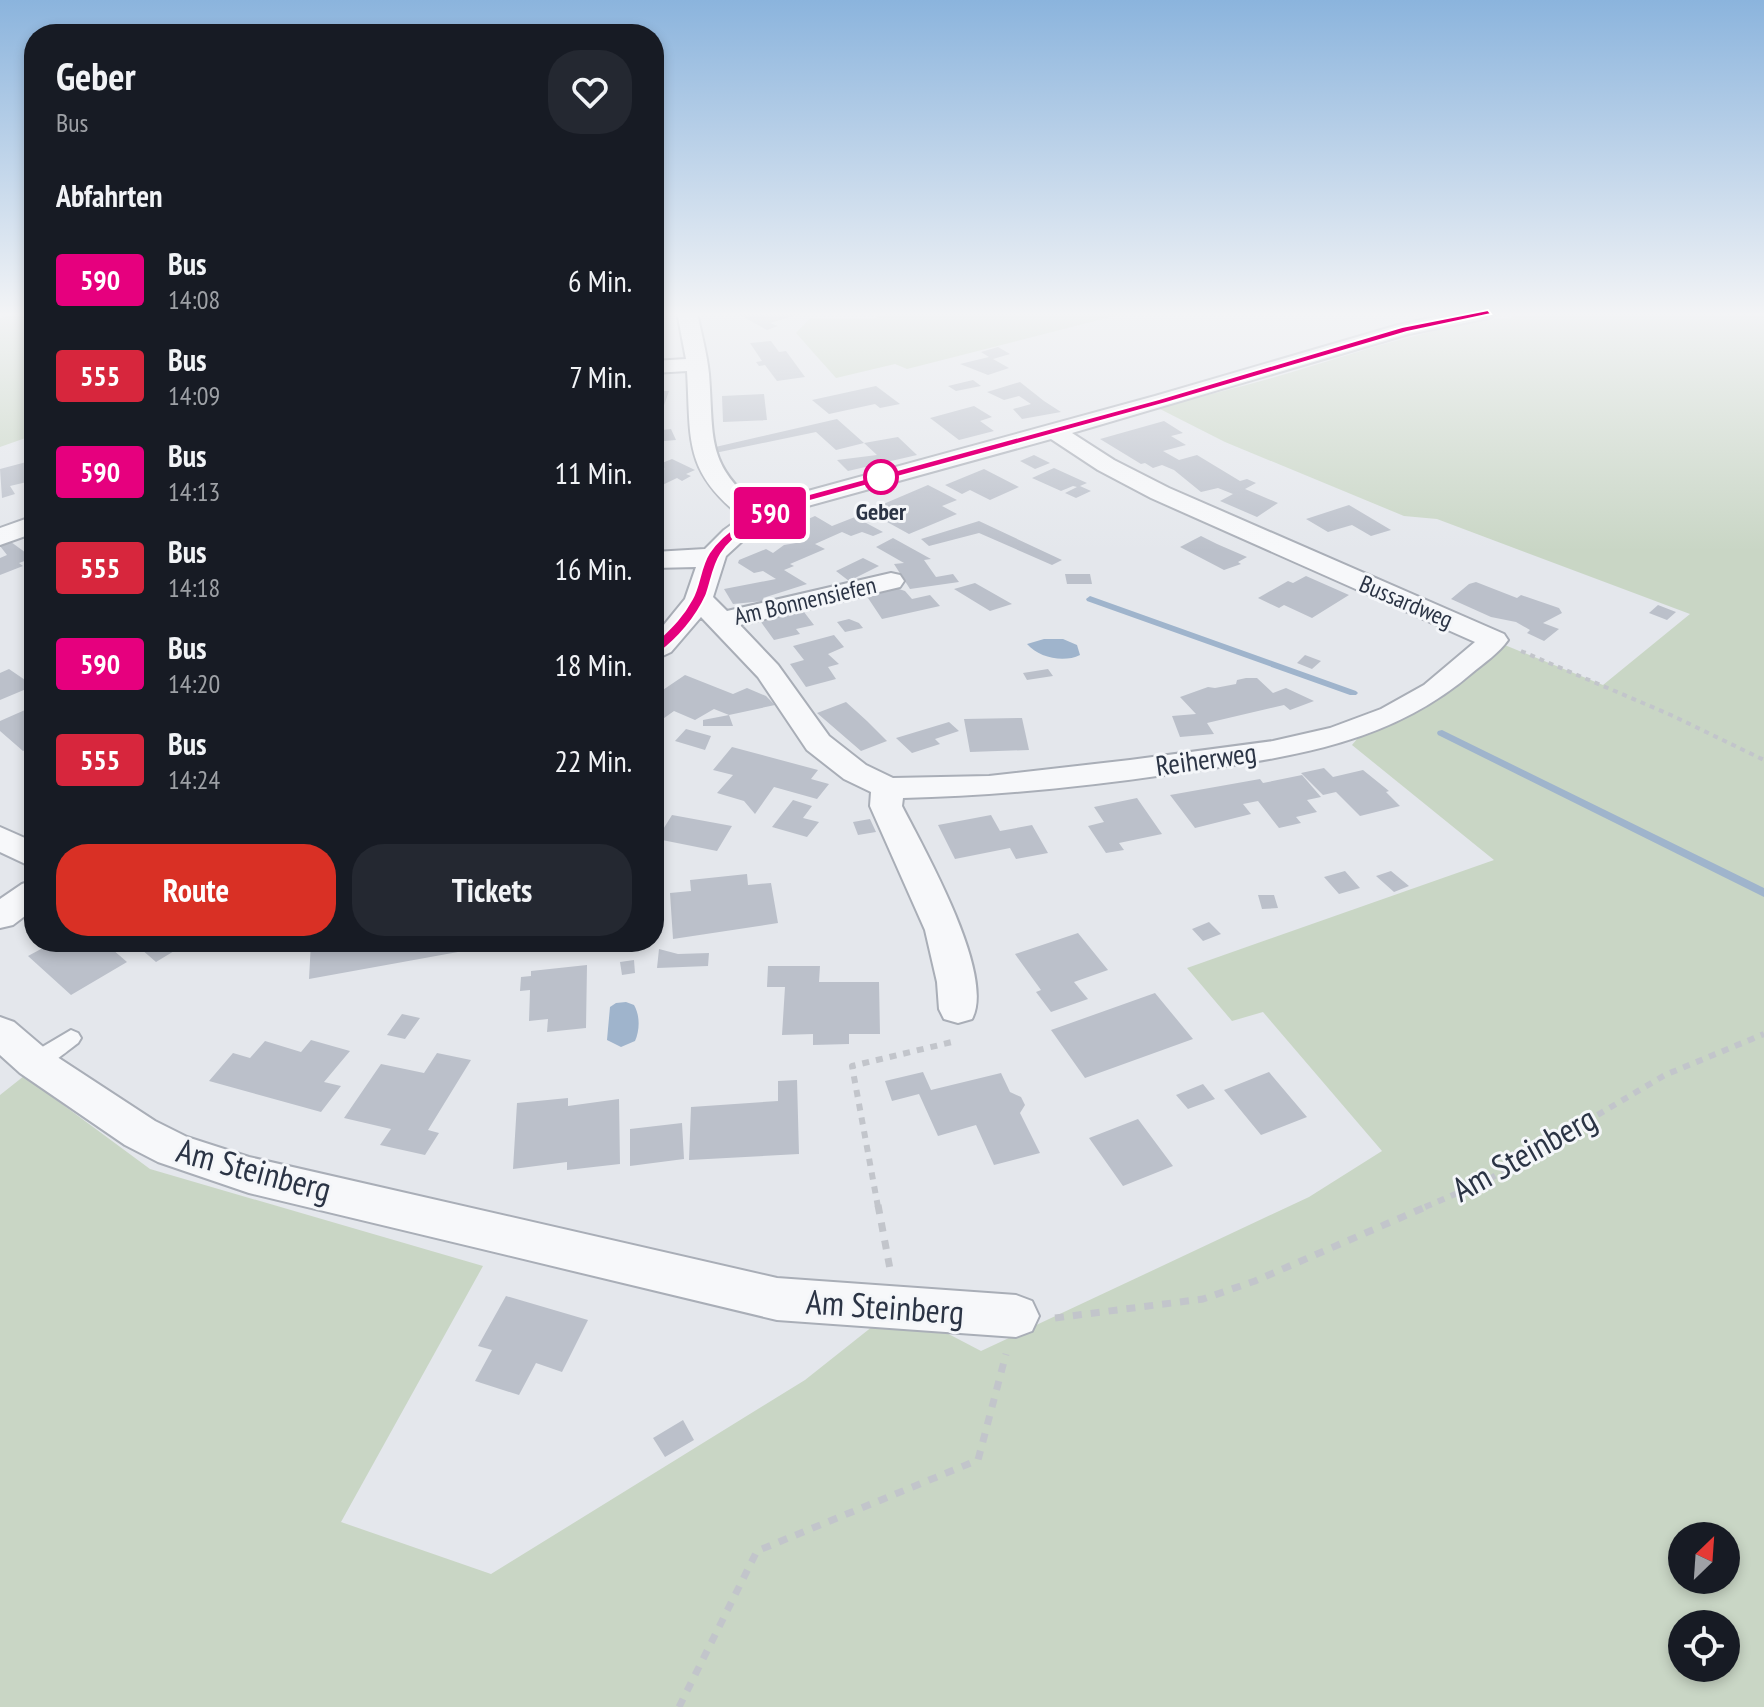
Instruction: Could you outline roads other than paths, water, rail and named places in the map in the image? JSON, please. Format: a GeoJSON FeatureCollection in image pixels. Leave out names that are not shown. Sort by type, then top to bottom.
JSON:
{"type":"FeatureCollection","features":[{"type":"Feature","properties":{"kind":"street"},"geometry":{"type":"LineString","coordinates":[[697,392],[698,430],[705,463],[737,503],[758,518]]}},
{"type":"Feature","properties":{"kind":"street"},"geometry":{"type":"LineString","coordinates":[[664,643],[672,637],[699,598],[714,555],[729,538],[758,518],[820,493],[1189,392]]}},
{"type":"Feature","properties":{"kind":"street","name":"Bussardweg"},"geometry":{"type":"LineString","coordinates":[[1054,431],[1106,465],[1160,493],[1494,640]]}},
{"type":"Feature","properties":{"kind":"street"},"geometry":{"type":"LineString","coordinates":[[0,537],[24,528]]}},
{"type":"Feature","properties":{"kind":"street"},"geometry":{"type":"LineString","coordinates":[[664,560],[714,555]]}},
{"type":"Feature","properties":{"kind":"street","name":"Am Bonnensiefen"},"geometry":{"type":"LineString","coordinates":[[720,621],[891,581]]}},
{"type":"Feature","properties":{"kind":"street","name":"Reiherweg"},"geometry":{"type":"LineString","coordinates":[[699,598],[768,671],[818,743],[855,772],[888,788],[989,786],[1238,756],[1328,738],[1366,726],[1414,703],[1452,678],[1494,640]]}},
{"type":"Feature","properties":{"kind":"street"},"geometry":{"type":"LineString","coordinates":[[888,788],[886,806],[944,928],[958,987],[958,1009]]}},
{"type":"Feature","properties":{"kind":"street"},"geometry":{"type":"LineString","coordinates":[[0,838],[24,851]]}},
{"type":"Feature","properties":{"kind":"street"},"geometry":{"type":"LineString","coordinates":[[0,916],[24,899]]}},
{"type":"Feature","properties":{"kind":"street","name":"Am Steinberg"},"geometry":{"type":"LineString","coordinates":[[0,1032],[34,1062],[140,1133],[173,1150],[249,1175],[777,1299],[1016,1316]]}},
{"type":"Feature","properties":{"kind":"lane"},"geometry":{"type":"LineString","coordinates":[[34,1062],[71,1038]]}},
{"type":"Feature","properties":{"kind":"water"},"geometry":{"type":"Polygon","coordinates":[[[1044,639],[1063,639],[1077,645],[1080,655],[1067,659],[1052,658],[1038,653],[1027,644],[1044,639]]]}},
{"type":"Feature","properties":{"kind":"water"},"geometry":{"type":"Polygon","coordinates":[[[626,1002],[636,1009],[638,1027],[635,1041],[621,1047],[607,1040],[610,1007],[626,1002]]]}},
{"type":"Feature","properties":{"kind":"waterway"},"geometry":{"type":"LineString","coordinates":[[1090,599],[1353,693]]}},
{"type":"Feature","properties":{"kind":"waterway"},"geometry":{"type":"LineString","coordinates":[[1442,733],[1764,893]]}},
{"type":"Feature","properties":{"kind":"place","name":"Geber"},"geometry":{"type":"Point","coordinates":[881,477]}}]}
